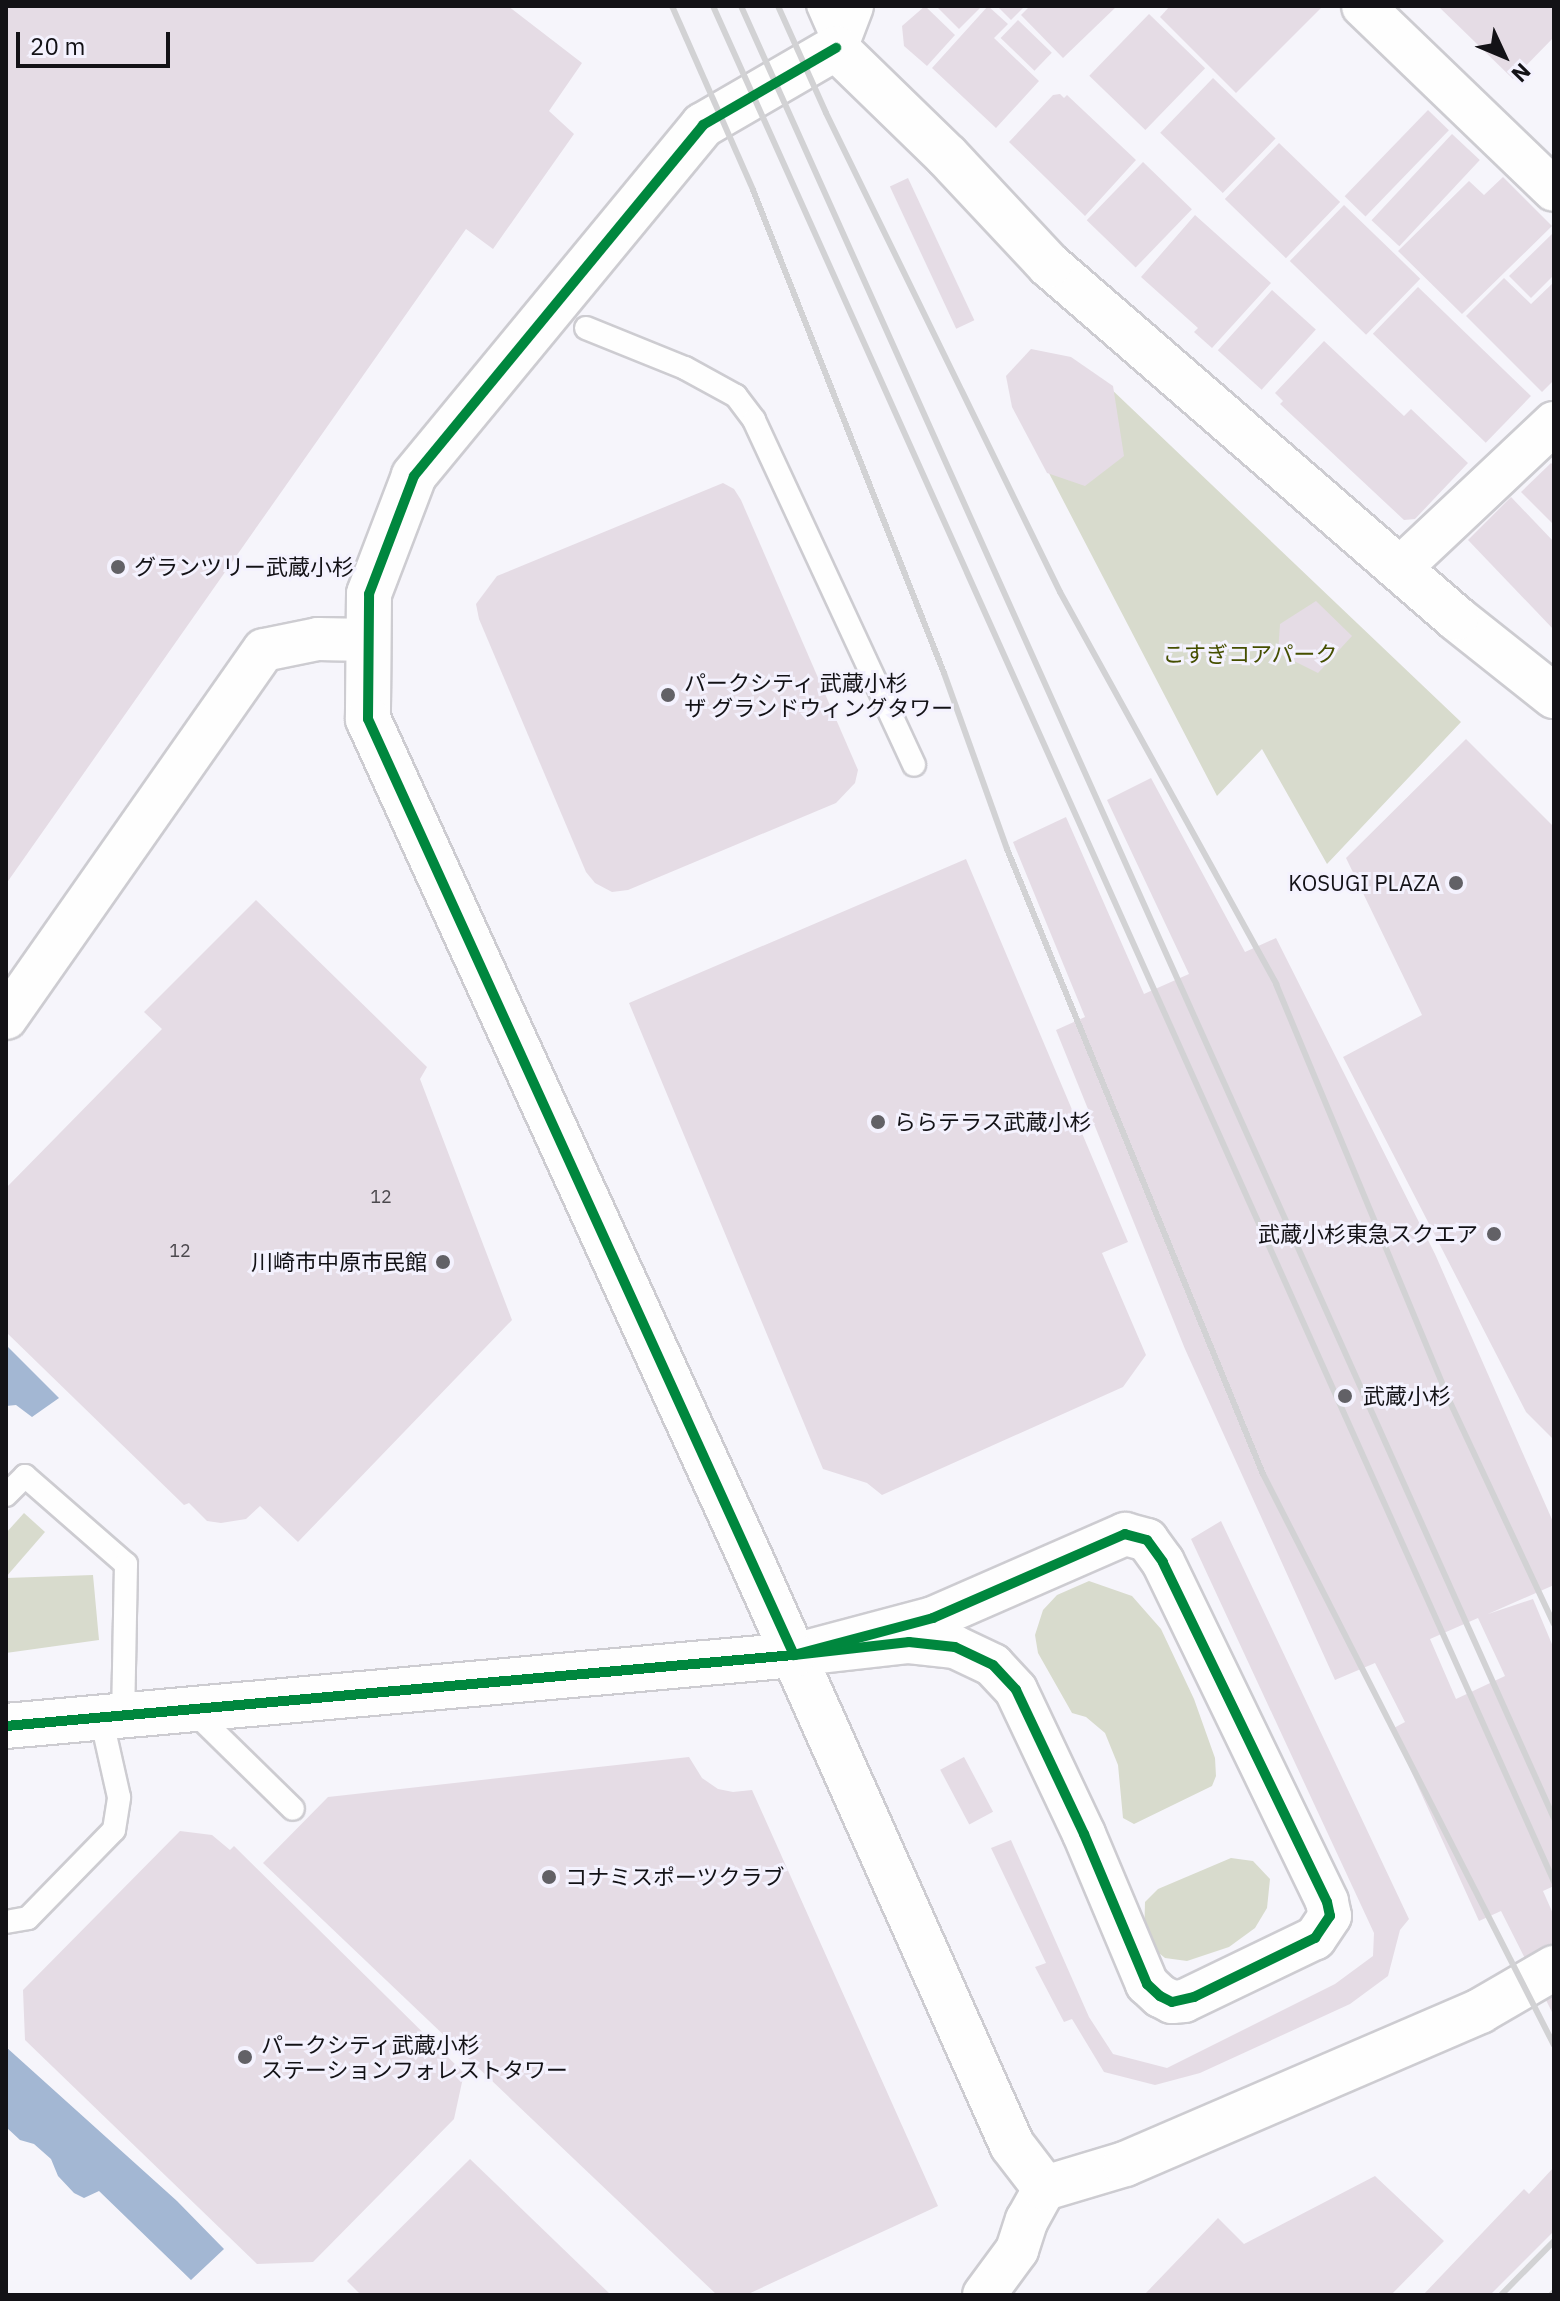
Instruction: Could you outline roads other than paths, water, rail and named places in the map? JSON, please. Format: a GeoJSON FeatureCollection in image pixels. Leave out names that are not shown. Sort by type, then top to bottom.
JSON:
{"type":"FeatureCollection","features":[{"type":"Feature","properties":{"kind":"street"},"geometry":{"type":"LineString","coordinates":[[852,6],[836,48],[703,125],[414,476],[369,594],[368,719],[794,1655],[1012,2145],[1045,2188]]}},
{"type":"Feature","properties":{"kind":"street"},"geometry":{"type":"LineString","coordinates":[[1363,6],[1554,190]]}},
{"type":"Feature","properties":{"kind":"street"},"geometry":{"type":"LineString","coordinates":[[836,48],[947,156],[1049,265],[1399,569],[1553,694]]}},
{"type":"Feature","properties":{"kind":"street"},"geometry":{"type":"LineString","coordinates":[[1399,569],[1554,423]]}},
{"type":"Feature","properties":{"kind":"street"},"geometry":{"type":"LineString","coordinates":[[6,1018],[264,650],[318,639],[368,640]]}},
{"type":"Feature","properties":{"kind":"street"},"geometry":{"type":"LineString","coordinates":[[6,1726],[794,1655],[909,1642],[955,1647],[993,1665],[1016,1690],[1084,1834],[1147,1984],[1160,1996],[1172,2002],[1194,1997],[1315,1938],[1330,1916],[1327,1902],[1177,1590],[1147,1540],[1125,1534],[933,1618],[794,1655]]}},
{"type":"Feature","properties":{"kind":"street"},"geometry":{"type":"LineString","coordinates":[[984,2295],[1017,2250],[1027,2220],[1045,2188],[1125,2164],[1226,2121],[1480,2011],[1554,1968]]}},
{"type":"Feature","properties":{"kind":"lane"},"geometry":{"type":"LineString","coordinates":[[818,6],[836,48]]}},
{"type":"Feature","properties":{"kind":"lane"},"geometry":{"type":"LineString","coordinates":[[586,328],[715,382],[736,396],[754,420],[914,765]]}},
{"type":"Feature","properties":{"kind":"lane"},"geometry":{"type":"LineString","coordinates":[[6,1495],[25,1476],[126,1564],[112,1716],[119,1797],[114,1830],[28,1918],[6,1922]]}},
{"type":"Feature","properties":{"kind":"lane"},"geometry":{"type":"LineString","coordinates":[[191,1709],[293,1809]]}},
{"type":"Feature","properties":{"kind":"water"},"geometry":{"type":"Polygon","coordinates":[[[6,1345],[59,1398],[32,1417],[16,1405],[6,1406],[6,1345]]]}},
{"type":"Feature","properties":{"kind":"water"},"geometry":{"type":"Polygon","coordinates":[[[6,2047],[177,2201],[224,2249],[191,2280],[99,2191],[84,2198],[74,2193],[58,2176],[51,2159],[34,2144],[20,2140],[6,2127],[6,2047]]]}},
{"type":"Feature","properties":{"kind":"railway"},"geometry":{"type":"LineString","coordinates":[[672,6],[753,190],[944,673],[1007,849],[1263,1474],[1554,2045]]}},
{"type":"Feature","properties":{"kind":"railway"},"geometry":{"type":"LineString","coordinates":[[713,6],[1554,1882]]}},
{"type":"Feature","properties":{"kind":"railway"},"geometry":{"type":"LineString","coordinates":[[741,6],[1554,1818]]}},
{"type":"Feature","properties":{"kind":"railway"},"geometry":{"type":"LineString","coordinates":[[778,6],[826,113],[1060,592],[1276,984],[1449,1400],[1554,1624]]}},
{"type":"Feature","properties":{"kind":"railway"},"geometry":{"type":"LineString","coordinates":[[1501,2295],[1554,2241]]}},
{"type":"Feature","properties":{"kind":"railway"},"geometry":{"type":"LineString","coordinates":[[1551,2295],[1554,2292]]}},
{"type":"Feature","properties":{"kind":"place","name":"グランツリー武蔵小杉"},"geometry":{"type":"Point","coordinates":[118,567]}},
{"type":"Feature","properties":{"kind":"place","name":"パークシティ 武蔵小杉 ザ グランドウィングタワー"},"geometry":{"type":"Point","coordinates":[668,695]}},
{"type":"Feature","properties":{"kind":"place","name":"KOSUGI PLAZA"},"geometry":{"type":"Point","coordinates":[1456,883]}},
{"type":"Feature","properties":{"kind":"place","name":"ららテラス武蔵小杉"},"geometry":{"type":"Point","coordinates":[878,1122]}},
{"type":"Feature","properties":{"kind":"place","name":"武蔵小杉東急スクエア"},"geometry":{"type":"Point","coordinates":[1494,1234]}},
{"type":"Feature","properties":{"kind":"place","name":"川崎市中原市民館"},"geometry":{"type":"Point","coordinates":[443,1262]}},
{"type":"Feature","properties":{"kind":"place","name":"武蔵小杉"},"geometry":{"type":"Point","coordinates":[1345,1396]}},
{"type":"Feature","properties":{"kind":"place","name":"コナミスポーツクラブ"},"geometry":{"type":"Point","coordinates":[549,1877]}},
{"type":"Feature","properties":{"kind":"place","name":"パークシティ武蔵小杉 ステーションフォレストタワー"},"geometry":{"type":"Point","coordinates":[245,2057]}},
{"type":"Feature","properties":{"kind":"park label","name":"こすぎコアパーク"},"geometry":{"type":"Point","coordinates":[1250,654]}}]}
